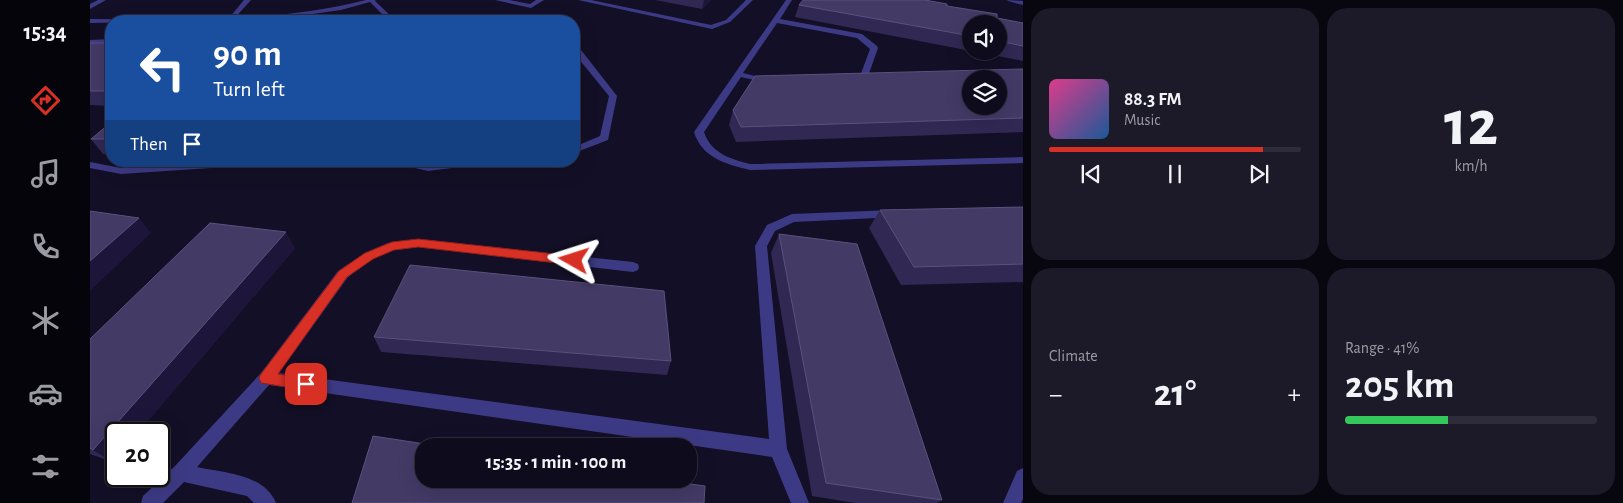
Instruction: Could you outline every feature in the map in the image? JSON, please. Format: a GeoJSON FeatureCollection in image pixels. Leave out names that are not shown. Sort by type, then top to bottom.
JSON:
{"type":"FeatureCollection","features":[{"type":"Feature","properties":{"kind":"street"},"geometry":{"type":"LineString","coordinates":[[90,7],[103,0]]}},
{"type":"Feature","properties":{"kind":"street"},"geometry":{"type":"LineString","coordinates":[[235,15],[248,0]]}},
{"type":"Feature","properties":{"kind":"street"},"geometry":{"type":"LineString","coordinates":[[315,15],[373,0],[387,15]]}},
{"type":"Feature","properties":{"kind":"street"},"geometry":{"type":"LineString","coordinates":[[498,0],[531,6],[541,0]]}},
{"type":"Feature","properties":{"kind":"street"},"geometry":{"type":"LineString","coordinates":[[581,0],[712,27],[728,21],[750,0]]}},
{"type":"Feature","properties":{"kind":"street"},"geometry":{"type":"LineString","coordinates":[[789,0],[699,132],[700,140],[709,150],[726,160],[750,167],[1023,160]]}},
{"type":"Feature","properties":{"kind":"street"},"geometry":{"type":"LineString","coordinates":[[1010,0],[1023,2]]}},
{"type":"Feature","properties":{"kind":"street"},"geometry":{"type":"LineString","coordinates":[[775,20],[859,36],[874,48],[862,82],[842,82]]}},
{"type":"Feature","properties":{"kind":"street"},"geometry":{"type":"LineString","coordinates":[[90,21],[105,21]]}},
{"type":"Feature","properties":{"kind":"street"},"geometry":{"type":"LineString","coordinates":[[90,42],[105,41]]}},
{"type":"Feature","properties":{"kind":"street"},"geometry":{"type":"LineString","coordinates":[[580,55],[613,96],[605,138],[580,148]]}},
{"type":"Feature","properties":{"kind":"street"},"geometry":{"type":"LineString","coordinates":[[737,74],[766,81],[784,81]]}},
{"type":"Feature","properties":{"kind":"street"},"geometry":{"type":"LineString","coordinates":[[90,166],[121,171],[181,167]]}},
{"type":"Feature","properties":{"kind":"street"},"geometry":{"type":"LineString","coordinates":[[424,167],[436,167]]}},
{"type":"Feature","properties":{"kind":"street"},"geometry":{"type":"LineString","coordinates":[[800,503],[778,448],[762,246],[770,228],[792,218],[908,214]]}},
{"type":"Feature","properties":{"kind":"street"},"geometry":{"type":"LineString","coordinates":[[150,503],[181,472],[266,378],[343,274],[369,256],[392,246],[418,243],[633,267]]}},
{"type":"Feature","properties":{"kind":"street"},"geometry":{"type":"LineString","coordinates":[[266,378],[778,448]]}},
{"type":"Feature","properties":{"kind":"street"},"geometry":{"type":"LineString","coordinates":[[181,472],[252,488],[267,503]]}},
{"type":"Feature","properties":{"kind":"street"},"geometry":{"type":"LineString","coordinates":[[1012,503],[1023,477]]}},
{"type":"Feature","properties":{"kind":"building"},"geometry":{"type":"Polygon","coordinates":[[[803,0],[925,0],[997,15],[962,15],[962,34],[799,5],[803,0]]]}},
{"type":"Feature","properties":{"kind":"building"},"geometry":{"type":"Polygon","coordinates":[[[1007,20],[1023,23],[1023,46],[1007,43],[1007,20]]]}},
{"type":"Feature","properties":{"kind":"building"},"geometry":{"type":"Polygon","coordinates":[[[90,43],[105,43],[105,91],[90,91],[90,43]]]}},
{"type":"Feature","properties":{"kind":"building"},"geometry":{"type":"Polygon","coordinates":[[[1023,69],[1023,118],[741,127],[733,110],[755,76],[962,71],[962,115],[1007,115],[1007,70],[985,70],[1023,69]]]}},
{"type":"Feature","properties":{"kind":"building"},"geometry":{"type":"Polygon","coordinates":[[[105,127],[105,139],[91,139],[105,127]]]}},
{"type":"Feature","properties":{"kind":"building"},"geometry":{"type":"Polygon","coordinates":[[[1023,207],[1023,264],[914,267],[880,210],[1023,207]]]}},
{"type":"Feature","properties":{"kind":"building"},"geometry":{"type":"Polygon","coordinates":[[[90,211],[139,218],[90,261],[90,211]]]}},
{"type":"Feature","properties":{"kind":"building"},"geometry":{"type":"Polygon","coordinates":[[[210,223],[286,232],[118,422],[105,422],[105,436],[93,450],[90,448],[90,339],[210,223]]]}},
{"type":"Feature","properties":{"kind":"building"},"geometry":{"type":"Polygon","coordinates":[[[779,234],[857,244],[942,500],[826,483],[779,234]]]}},
{"type":"Feature","properties":{"kind":"building"},"geometry":{"type":"Polygon","coordinates":[[[410,265],[664,291],[671,361],[374,337],[410,265]]]}},
{"type":"Feature","properties":{"kind":"building"},"geometry":{"type":"Polygon","coordinates":[[[373,436],[415,442],[415,488],[697,488],[697,485],[705,486],[704,503],[352,503],[373,436]]]}},
{"type":"Feature","properties":{"kind":"route"},"geometry":{"type":"LineString","coordinates":[[306,384],[266,378],[343,274],[369,256],[392,246],[418,243],[574,260]]}}]}
